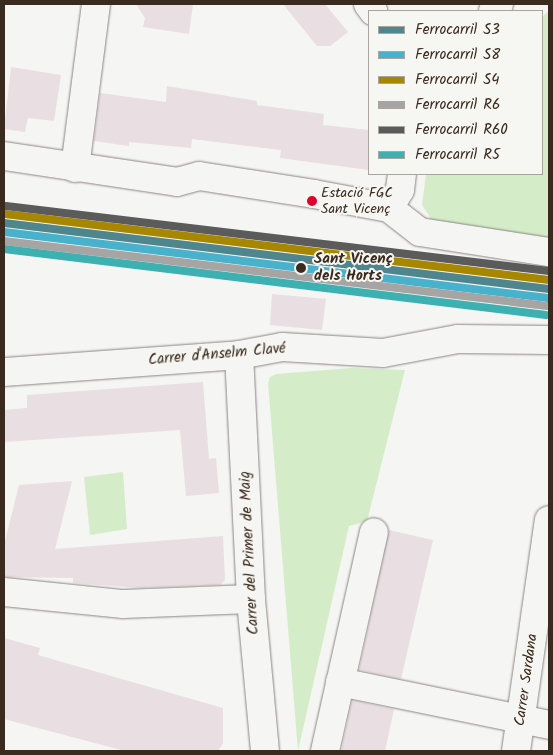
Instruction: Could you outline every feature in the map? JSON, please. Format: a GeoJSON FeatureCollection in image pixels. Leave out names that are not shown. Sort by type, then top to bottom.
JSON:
{"type":"FeatureCollection","features":[{"type":"Feature","properties":{"kind":"street"},"geometry":{"type":"LineString","coordinates":[[75,168],[96,4]]}},
{"type":"Feature","properties":{"kind":"street"},"geometry":{"type":"LineString","coordinates":[[4,156],[177,182],[198,176],[390,208],[420,232],[549,252]]}},
{"type":"Feature","properties":{"kind":"street"},"geometry":{"type":"LineString","coordinates":[[390,208],[400,190],[402,175]]}},
{"type":"Feature","properties":{"kind":"street","name":"Carrer d'Anselm Clavé"},"geometry":{"type":"LineString","coordinates":[[4,372],[239,355],[282,348],[382,353],[458,339],[549,340]]}},
{"type":"Feature","properties":{"kind":"street","name":"Carrer del Primer de Maig"},"geometry":{"type":"LineString","coordinates":[[239,355],[252,599],[265,751]]}},
{"type":"Feature","properties":{"kind":"street"},"geometry":{"type":"LineString","coordinates":[[325,751],[374,532]]}},
{"type":"Feature","properties":{"kind":"street","name":"Carrer Sardana"},"geometry":{"type":"LineString","coordinates":[[516,751],[549,532]]}},
{"type":"Feature","properties":{"kind":"street"},"geometry":{"type":"LineString","coordinates":[[4,592],[123,604],[252,599]]}},
{"type":"Feature","properties":{"kind":"street"},"geometry":{"type":"LineString","coordinates":[[340,682],[549,725]]}},
{"type":"Feature","properties":{"kind":"green space"},"geometry":{"type":"Polygon","coordinates":[[[549,11],[549,240],[433,222],[422,205],[426,175],[543,175],[543,16],[549,11]]]}},
{"type":"Feature","properties":{"kind":"green space"},"geometry":{"type":"Polygon","coordinates":[[[351,368],[405,370],[367,521],[349,526],[298,751],[268,383],[270,377],[276,374],[351,368]]]}},
{"type":"Feature","properties":{"kind":"green space"},"geometry":{"type":"Polygon","coordinates":[[[123,472],[127,529],[90,535],[84,477],[123,472]]]}},
{"type":"Feature","properties":{"kind":"building"},"geometry":{"type":"Polygon","coordinates":[[[136,4],[193,4],[189,34],[143,27],[145,18],[136,4]]]}},
{"type":"Feature","properties":{"kind":"building"},"geometry":{"type":"Polygon","coordinates":[[[283,4],[325,4],[348,32],[330,46],[317,46],[283,4]]]}},
{"type":"Feature","properties":{"kind":"building"},"geometry":{"type":"Polygon","coordinates":[[[11,67],[61,75],[54,121],[28,118],[25,132],[4,129],[11,67]]]}},
{"type":"Feature","properties":{"kind":"building"},"geometry":{"type":"Polygon","coordinates":[[[167,86],[257,101],[257,105],[324,114],[323,125],[368,130],[368,170],[280,158],[281,150],[192,139],[191,148],[129,142],[129,146],[94,141],[100,93],[166,102],[167,86]]]}},
{"type":"Feature","properties":{"kind":"building","name":"Sant Vicenç dels Horts"},"geometry":{"type":"Polygon","coordinates":[[[272,294],[326,299],[322,330],[270,325],[272,294]]]}},
{"type":"Feature","properties":{"kind":"building"},"geometry":{"type":"Polygon","coordinates":[[[203,382],[209,459],[216,458],[219,493],[186,496],[180,430],[4,442],[4,410],[27,408],[27,395],[203,382]]]}},
{"type":"Feature","properties":{"kind":"building"},"geometry":{"type":"Polygon","coordinates":[[[72,481],[55,549],[223,536],[225,580],[220,585],[142,588],[73,583],[73,578],[4,577],[4,545],[19,485],[72,481]]]}},
{"type":"Feature","properties":{"kind":"building"},"geometry":{"type":"Polygon","coordinates":[[[389,530],[433,540],[401,679],[359,670],[389,530]]]}},
{"type":"Feature","properties":{"kind":"building"},"geometry":{"type":"Polygon","coordinates":[[[4,638],[40,648],[38,655],[223,708],[223,743],[218,751],[125,751],[4,719],[4,638]]]}},
{"type":"Feature","properties":{"kind":"building"},"geometry":{"type":"Polygon","coordinates":[[[352,700],[394,709],[385,751],[341,751],[352,700]]]}},
{"type":"Feature","properties":{"kind":"rail line","name":"R60"},"geometry":{"type":"LineString","coordinates":[[6,206],[549,271]]}},
{"type":"Feature","properties":{"kind":"rail line","name":"S4"},"geometry":{"type":"LineString","coordinates":[[5,214],[549,280]]}},
{"type":"Feature","properties":{"kind":"rail line","name":"S3"},"geometry":{"type":"LineString","coordinates":[[4,223],[549,289]]}},
{"type":"Feature","properties":{"kind":"rail line","name":"S8"},"geometry":{"type":"LineString","coordinates":[[4,232],[548,298]]}},
{"type":"Feature","properties":{"kind":"rail line","name":"R6"},"geometry":{"type":"LineString","coordinates":[[4,241],[547,306]]}},
{"type":"Feature","properties":{"kind":"rail line","name":"R5"},"geometry":{"type":"LineString","coordinates":[[4,249],[546,315]]}},
{"type":"Feature","properties":{"kind":"place","name":"Estació FGC Sant Vicenç"},"geometry":{"type":"Point","coordinates":[312,201]}},
{"type":"Feature","properties":{"kind":"place","name":"Sant Vicenç dels Horts"},"geometry":{"type":"Point","coordinates":[301,268]}}]}
